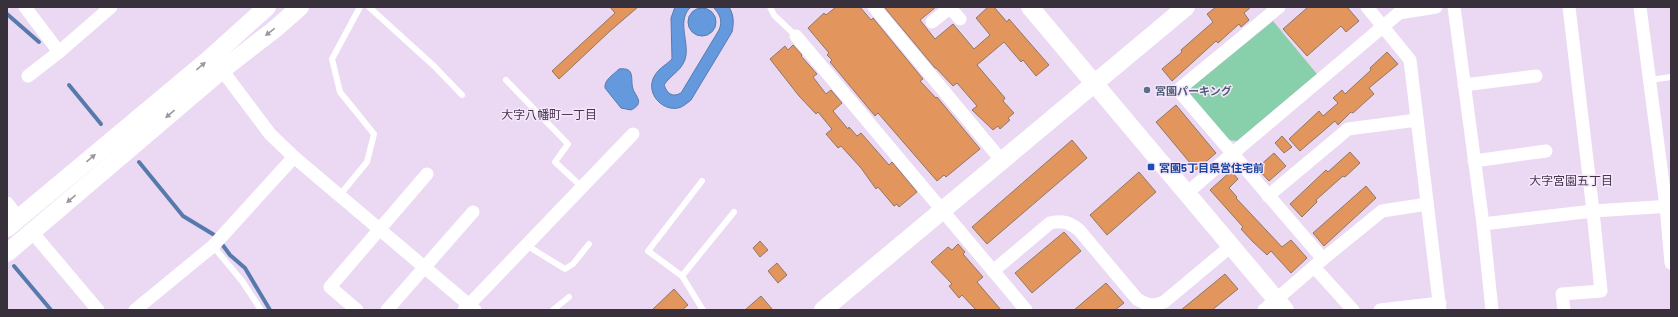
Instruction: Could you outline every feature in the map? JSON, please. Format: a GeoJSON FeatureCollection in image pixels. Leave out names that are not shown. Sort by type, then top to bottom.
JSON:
{"type":"FeatureCollection","features":[{"type":"Feature","properties":{"kind":"street"},"geometry":{"type":"LineString","coordinates":[[25,7],[59,52]]}},
{"type":"Feature","properties":{"kind":"street"},"geometry":{"type":"LineString","coordinates":[[28,76],[59,52],[111,7]]}},
{"type":"Feature","properties":{"kind":"street"},"geometry":{"type":"LineString","coordinates":[[7,203],[13,223],[207,61],[267,7]]}},
{"type":"Feature","properties":{"kind":"street"},"geometry":{"type":"LineString","coordinates":[[7,253],[222,70],[300,7]]}},
{"type":"Feature","properties":{"kind":"street"},"geometry":{"type":"LineString","coordinates":[[874,7],[1002,161]]}},
{"type":"Feature","properties":{"kind":"street"},"geometry":{"type":"LineString","coordinates":[[932,22],[951,7],[960,19]]}},
{"type":"Feature","properties":{"kind":"street"},"geometry":{"type":"LineString","coordinates":[[1030,7],[1231,246],[1275,306],[1318,263],[1382,211],[1427,204]]}},
{"type":"Feature","properties":{"kind":"street"},"geometry":{"type":"LineString","coordinates":[[823,310],[1186,7]]}},
{"type":"Feature","properties":{"kind":"street"},"geometry":{"type":"LineString","coordinates":[[1280,7],[1178,90],[1268,196],[1353,310]]}},
{"type":"Feature","properties":{"kind":"street"},"geometry":{"type":"LineString","coordinates":[[1367,7],[1410,60],[1440,306],[1380,310]]}},
{"type":"Feature","properties":{"kind":"street"},"geometry":{"type":"LineString","coordinates":[[1187,194],[1232,154],[1399,13],[1436,7]]}},
{"type":"Feature","properties":{"kind":"street"},"geometry":{"type":"LineString","coordinates":[[1454,7],[1483,224],[1492,310]]}},
{"type":"Feature","properties":{"kind":"street"},"geometry":{"type":"LineString","coordinates":[[1564,310],[1562,294],[1601,291],[1569,7]]}},
{"type":"Feature","properties":{"kind":"street"},"geometry":{"type":"LineString","coordinates":[[1640,7],[1668,206],[1671,263]]}},
{"type":"Feature","properties":{"kind":"street"},"geometry":{"type":"LineString","coordinates":[[796,36],[1026,310]]}},
{"type":"Feature","properties":{"kind":"street"},"geometry":{"type":"LineString","coordinates":[[222,70],[270,134],[294,157],[424,267],[469,308],[526,245],[634,134]]}},
{"type":"Feature","properties":{"kind":"street"},"geometry":{"type":"LineString","coordinates":[[1464,85],[1536,76]]}},
{"type":"Feature","properties":{"kind":"street"},"geometry":{"type":"LineString","coordinates":[[1268,196],[1348,128],[1417,120]]}},
{"type":"Feature","properties":{"kind":"street"},"geometry":{"type":"LineString","coordinates":[[1474,161],[1546,151]]}},
{"type":"Feature","properties":{"kind":"street"},"geometry":{"type":"LineString","coordinates":[[135,310],[213,246],[294,157]]}},
{"type":"Feature","properties":{"kind":"street"},"geometry":{"type":"LineString","coordinates":[[357,310],[330,287],[427,174]]}},
{"type":"Feature","properties":{"kind":"street"},"geometry":{"type":"LineString","coordinates":[[1483,224],[1593,211],[1668,206]]}},
{"type":"Feature","properties":{"kind":"street"},"geometry":{"type":"LineString","coordinates":[[387,310],[473,212]]}},
{"type":"Feature","properties":{"kind":"street"},"geometry":{"type":"LineString","coordinates":[[993,272],[1050,223],[1058,220],[1066,222],[1079,230],[1137,299],[1149,305],[1157,305],[1164,302],[1231,246]]}},
{"type":"Feature","properties":{"kind":"street"},"geometry":{"type":"LineString","coordinates":[[32,232],[98,310]]}},
{"type":"Feature","properties":{"kind":"lane"},"geometry":{"type":"LineString","coordinates":[[339,196],[367,162],[374,134],[340,92],[332,59],[360,7]]}},
{"type":"Feature","properties":{"kind":"lane"},"geometry":{"type":"LineString","coordinates":[[369,7],[434,66],[462,95]]}},
{"type":"Feature","properties":{"kind":"lane"},"geometry":{"type":"LineString","coordinates":[[770,7],[774,15],[796,36]]}},
{"type":"Feature","properties":{"kind":"lane"},"geometry":{"type":"LineString","coordinates":[[1650,80],[1671,77]]}},
{"type":"Feature","properties":{"kind":"lane"},"geometry":{"type":"LineString","coordinates":[[506,80],[568,144],[555,162],[582,187]]}},
{"type":"Feature","properties":{"kind":"lane"},"geometry":{"type":"LineString","coordinates":[[702,181],[648,251],[682,276],[703,310]]}},
{"type":"Feature","properties":{"kind":"lane"},"geometry":{"type":"LineString","coordinates":[[682,276],[734,212]]}},
{"type":"Feature","properties":{"kind":"lane"},"geometry":{"type":"LineString","coordinates":[[526,245],[565,268],[573,264],[589,244]]}},
{"type":"Feature","properties":{"kind":"lane"},"geometry":{"type":"LineString","coordinates":[[213,246],[242,281],[261,310]]}},
{"type":"Feature","properties":{"kind":"lane"},"geometry":{"type":"LineString","coordinates":[[553,310],[570,296]]}},
{"type":"Feature","properties":{"kind":"green space"},"geometry":{"type":"Polygon","coordinates":[[[1273,21],[1317,74],[1237,141],[1228,140],[1190,94],[1191,88],[1273,21]]]}},
{"type":"Feature","properties":{"kind":"water"},"geometry":{"type":"Polygon","coordinates":[[[675,7],[691,7],[687,12],[684,23],[686,49],[685,60],[680,68],[664,85],[668,92],[672,95],[681,93],[719,30],[721,24],[720,18],[713,7],[729,7],[733,16],[733,22],[732,32],[691,100],[682,107],[672,108],[666,107],[657,100],[652,90],[652,85],[653,79],[657,73],[672,59],[671,18],[675,7]]]}},
{"type":"Feature","properties":{"kind":"water"},"geometry":{"type":"Polygon","coordinates":[[[702,8],[712,12],[716,22],[712,32],[702,36],[692,32],[688,22],[692,12],[702,8]]]}},
{"type":"Feature","properties":{"kind":"water"},"geometry":{"type":"Polygon","coordinates":[[[619,69],[628,70],[631,74],[633,89],[639,102],[638,105],[631,110],[621,108],[605,88],[607,80],[619,69]]]}},
{"type":"Feature","properties":{"kind":"building"},"geometry":{"type":"Polygon","coordinates":[[[610,7],[638,7],[559,79],[552,71],[615,13],[610,7]]]}},
{"type":"Feature","properties":{"kind":"building"},"geometry":{"type":"Polygon","coordinates":[[[836,7],[860,7],[871,20],[873,18],[923,79],[920,81],[936,98],[937,97],[980,149],[946,177],[944,175],[937,181],[878,113],[875,116],[830,62],[832,60],[827,55],[829,53],[808,28],[824,13],[826,15],[836,7]]]}},
{"type":"Feature","properties":{"kind":"building"},"geometry":{"type":"Polygon","coordinates":[[[936,7],[920,20],[935,39],[953,24],[974,49],[990,35],[976,18],[988,7],[994,7],[1007,22],[1009,19],[1049,65],[1036,76],[1023,60],[1021,62],[1004,42],[977,65],[1005,98],[1003,101],[1014,113],[1008,118],[1010,120],[1000,129],[998,126],[993,130],[972,110],[977,106],[957,83],[953,86],[935,68],[885,8],[936,7]]]}},
{"type":"Feature","properties":{"kind":"building"},"geometry":{"type":"Polygon","coordinates":[[[1216,7],[1251,7],[1244,13],[1249,20],[1241,27],[1239,24],[1218,43],[1216,41],[1172,81],[1162,69],[1213,22],[1207,14],[1216,7]]]}},
{"type":"Feature","properties":{"kind":"building"},"geometry":{"type":"Polygon","coordinates":[[[1308,7],[1347,7],[1359,21],[1346,32],[1341,26],[1307,56],[1283,29],[1308,7]]]}},
{"type":"Feature","properties":{"kind":"building"},"geometry":{"type":"Polygon","coordinates":[[[793,45],[817,74],[813,77],[826,94],[831,90],[842,103],[833,111],[848,129],[849,127],[857,136],[861,133],[889,165],[892,162],[917,192],[899,207],[897,204],[894,206],[878,187],[876,189],[861,168],[841,146],[838,148],[826,134],[832,129],[818,112],[816,114],[799,96],[770,59],[785,46],[788,50],[793,45]]]}},
{"type":"Feature","properties":{"kind":"building"},"geometry":{"type":"Polygon","coordinates":[[[1387,52],[1398,64],[1369,88],[1374,94],[1353,113],[1351,112],[1338,125],[1335,121],[1300,151],[1289,139],[1319,111],[1323,116],[1338,103],[1333,98],[1342,90],[1345,94],[1371,70],[1370,68],[1387,52]]]}},
{"type":"Feature","properties":{"kind":"building"},"geometry":{"type":"Polygon","coordinates":[[[1176,105],[1216,153],[1196,170],[1156,122],[1176,105]]]}},
{"type":"Feature","properties":{"kind":"building"},"geometry":{"type":"Polygon","coordinates":[[[1282,136],[1292,147],[1284,153],[1275,143],[1282,136]]]}},
{"type":"Feature","properties":{"kind":"building"},"geometry":{"type":"Polygon","coordinates":[[[1072,140],[1087,158],[987,244],[972,227],[1072,140]]]}},
{"type":"Feature","properties":{"kind":"building"},"geometry":{"type":"Polygon","coordinates":[[[1350,152],[1360,163],[1316,200],[1317,202],[1302,217],[1290,204],[1326,170],[1328,172],[1350,152]]]}},
{"type":"Feature","properties":{"kind":"building"},"geometry":{"type":"Polygon","coordinates":[[[1274,153],[1286,166],[1269,181],[1257,168],[1274,153]]]}},
{"type":"Feature","properties":{"kind":"building"},"geometry":{"type":"Polygon","coordinates":[[[1231,171],[1238,179],[1229,188],[1237,197],[1236,198],[1282,247],[1291,240],[1307,258],[1291,273],[1271,251],[1267,255],[1252,241],[1241,229],[1243,227],[1210,190],[1231,171]]]}},
{"type":"Feature","properties":{"kind":"building"},"geometry":{"type":"Polygon","coordinates":[[[1139,172],[1156,192],[1107,235],[1090,215],[1139,172]]]}},
{"type":"Feature","properties":{"kind":"building"},"geometry":{"type":"Polygon","coordinates":[[[1366,186],[1376,198],[1324,246],[1313,233],[1366,186]]]}},
{"type":"Feature","properties":{"kind":"building"},"geometry":{"type":"Polygon","coordinates":[[[1064,232],[1081,251],[1032,293],[1015,273],[1064,232]]]}},
{"type":"Feature","properties":{"kind":"building"},"geometry":{"type":"Polygon","coordinates":[[[760,241],[768,250],[760,257],[753,248],[760,241]]]}},
{"type":"Feature","properties":{"kind":"building"},"geometry":{"type":"Polygon","coordinates":[[[958,244],[965,252],[963,254],[983,277],[977,282],[1001,310],[976,310],[962,295],[959,298],[949,286],[952,284],[931,262],[948,247],[952,250],[958,244]]]}},
{"type":"Feature","properties":{"kind":"building"},"geometry":{"type":"Polygon","coordinates":[[[777,263],[787,275],[778,283],[768,271],[777,263]]]}},
{"type":"Feature","properties":{"kind":"building"},"geometry":{"type":"Polygon","coordinates":[[[1225,274],[1238,289],[1212,310],[1181,310],[1225,274]]]}},
{"type":"Feature","properties":{"kind":"building"},"geometry":{"type":"Polygon","coordinates":[[[1106,283],[1124,303],[1115,310],[1074,310],[1106,283]]]}},
{"type":"Feature","properties":{"kind":"building"},"geometry":{"type":"Polygon","coordinates":[[[674,289],[688,305],[682,310],[652,310],[674,289]]]}},
{"type":"Feature","properties":{"kind":"building"},"geometry":{"type":"Polygon","coordinates":[[[761,296],[773,310],[745,310],[761,296]]]}},
{"type":"Feature","properties":{"kind":"waterway"},"geometry":{"type":"LineString","coordinates":[[7,14],[39,42]]}},
{"type":"Feature","properties":{"kind":"waterway"},"geometry":{"type":"LineString","coordinates":[[69,85],[101,124]]}},
{"type":"Feature","properties":{"kind":"waterway"},"geometry":{"type":"LineString","coordinates":[[139,162],[183,216],[216,236],[230,255],[245,268],[270,310]]}},
{"type":"Feature","properties":{"kind":"waterway"},"geometry":{"type":"LineString","coordinates":[[14,266],[51,310]]}},
{"type":"Feature","properties":{"kind":"place","name":"宮園パーキング"},"geometry":{"type":"Point","coordinates":[1147,90]}},
{"type":"Feature","properties":{"kind":"place","name":"宮園5丁目県営住宅前"},"geometry":{"type":"Point","coordinates":[1151,167]}},
{"type":"Feature","properties":{"kind":"district","name":"大字八幡町一丁目"},"geometry":{"type":"Point","coordinates":[549,114]}},
{"type":"Feature","properties":{"kind":"district","name":"大字宮園五丁目"},"geometry":{"type":"Point","coordinates":[1571,180]}}]}
